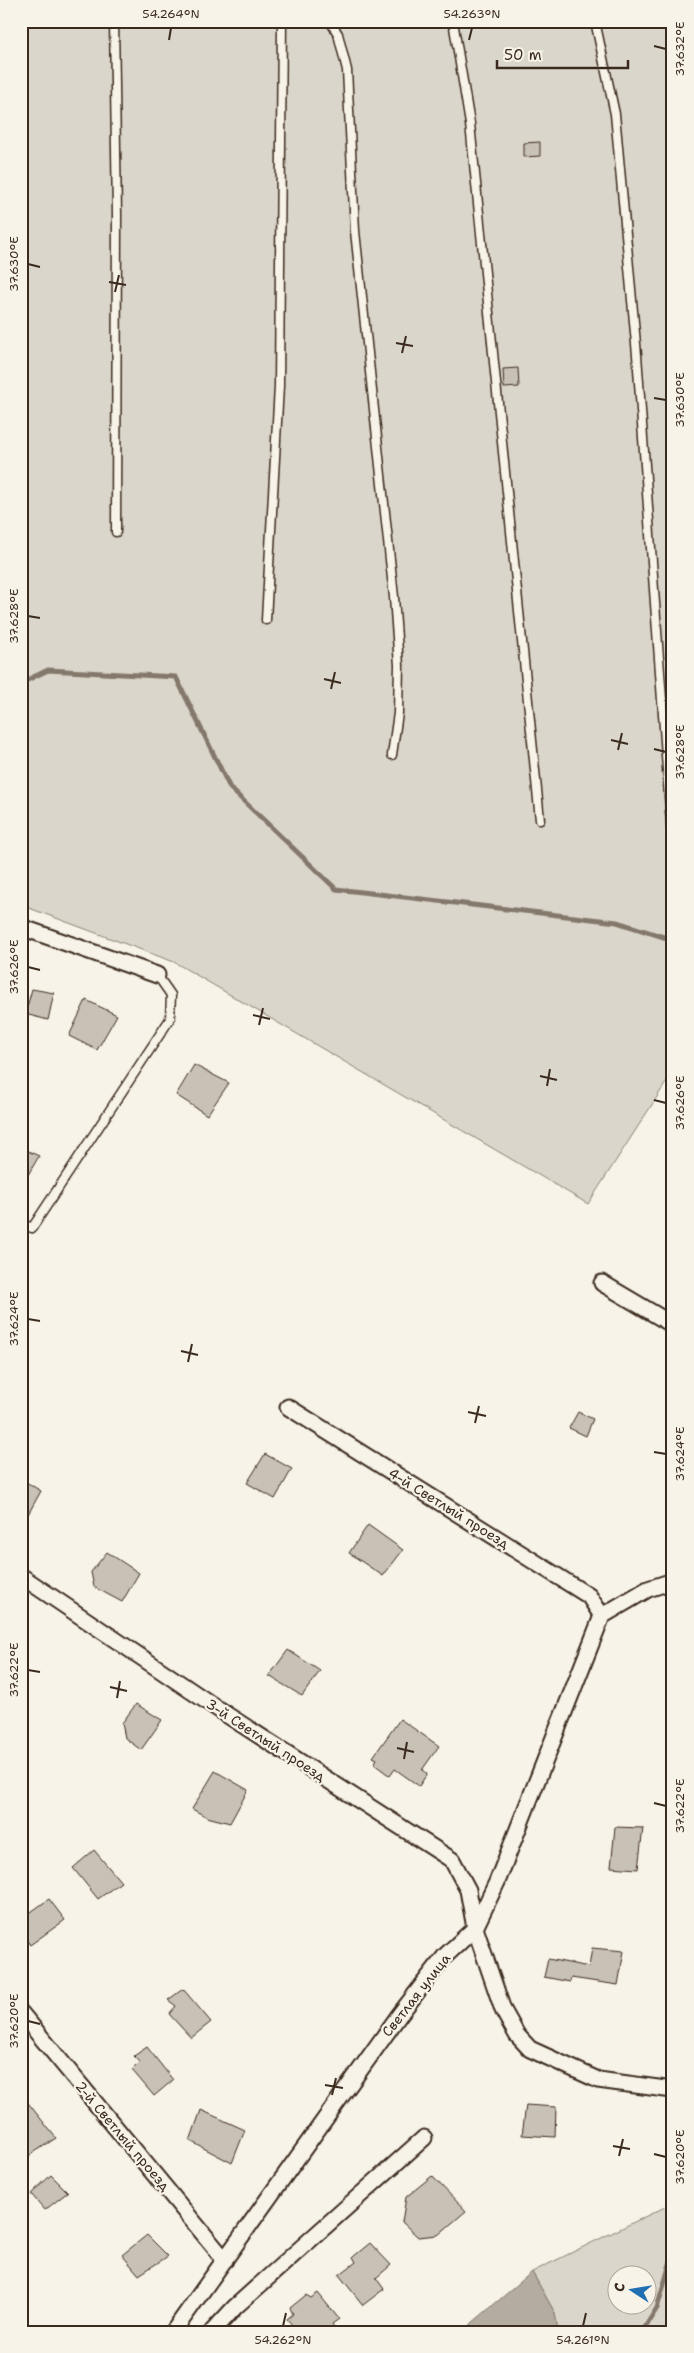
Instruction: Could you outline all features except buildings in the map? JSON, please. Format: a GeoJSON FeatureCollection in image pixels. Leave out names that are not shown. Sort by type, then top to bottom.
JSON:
{"type":"FeatureCollection","features":[{"type":"Feature","properties":{"kind":"street"},"geometry":{"type":"LineString","coordinates":[[21,927],[157,975]]}},
{"type":"Feature","properties":{"kind":"street"},"geometry":{"type":"LineString","coordinates":[[602,1283],[673,1325]]}},
{"type":"Feature","properties":{"kind":"street","name":"4-й Светлый проезд"},"geometry":{"type":"LineString","coordinates":[[288,1407],[589,1596],[602,1616]]}},
{"type":"Feature","properties":{"kind":"street","name":"3-й Светлый проезд"},"geometry":{"type":"LineString","coordinates":[[21,1576],[221,1711],[452,1860],[468,1890],[475,1928],[503,2010],[517,2035],[530,2049],[598,2080],[673,2090]]}},
{"type":"Feature","properties":{"kind":"street"},"geometry":{"type":"LineString","coordinates":[[602,1616],[648,1589],[673,1581]]}},
{"type":"Feature","properties":{"kind":"street","name":"Светлая улица"},"geometry":{"type":"LineString","coordinates":[[172,2332],[400,2014],[445,1956],[475,1928],[496,1882],[602,1616]]}},
{"type":"Feature","properties":{"kind":"street","name":"2-й Светлый проезд"},"geometry":{"type":"LineString","coordinates":[[21,2013],[225,2260]]}},
{"type":"Feature","properties":{"kind":"street"},"geometry":{"type":"LineString","coordinates":[[212,2332],[235,2307],[424,2138]]}},
{"type":"Feature","properties":{"kind":"lane"},"geometry":{"type":"LineString","coordinates":[[114,21],[117,215],[116,532]]}},
{"type":"Feature","properties":{"kind":"lane"},"geometry":{"type":"LineString","coordinates":[[266,620],[279,386],[282,21]]}},
{"type":"Feature","properties":{"kind":"lane"},"geometry":{"type":"LineString","coordinates":[[330,21],[338,34],[347,70],[355,232],[394,597],[399,666],[398,713],[392,755]]}},
{"type":"Feature","properties":{"kind":"lane"},"geometry":{"type":"LineString","coordinates":[[452,21],[470,124],[540,820]]}},
{"type":"Feature","properties":{"kind":"lane"},"geometry":{"type":"LineString","coordinates":[[595,21],[615,114],[636,356],[672,838]]}},
{"type":"Feature","properties":{"kind":"lane"},"geometry":{"type":"LineString","coordinates":[[21,1222],[32,1228],[170,1019],[171,995],[157,975]]}},
{"type":"Feature","properties":{"kind":"shaded area"},"geometry":{"type":"Polygon","coordinates":[[[21,21],[673,21],[673,1072],[588,1204],[174,962],[21,905],[21,21]]]}},
{"type":"Feature","properties":{"kind":"shaded area"},"geometry":{"type":"Polygon","coordinates":[[[673,2203],[673,2332],[558,2332],[555,2313],[532,2272],[673,2203]]]}},
{"type":"Feature","properties":{"kind":"shaded area"},"geometry":{"type":"Polygon","coordinates":[[[532,2272],[555,2313],[558,2332],[465,2332],[472,2323],[532,2272]]]}},
{"type":"Feature","properties":{"kind":"waterway"},"geometry":{"type":"LineString","coordinates":[[21,683],[48,670],[176,677],[230,788],[336,889],[617,922],[673,940]]}},
{"type":"Feature","properties":{"kind":"waterway"},"geometry":{"type":"LineString","coordinates":[[642,2332],[657,2308],[673,2254]]}}]}
